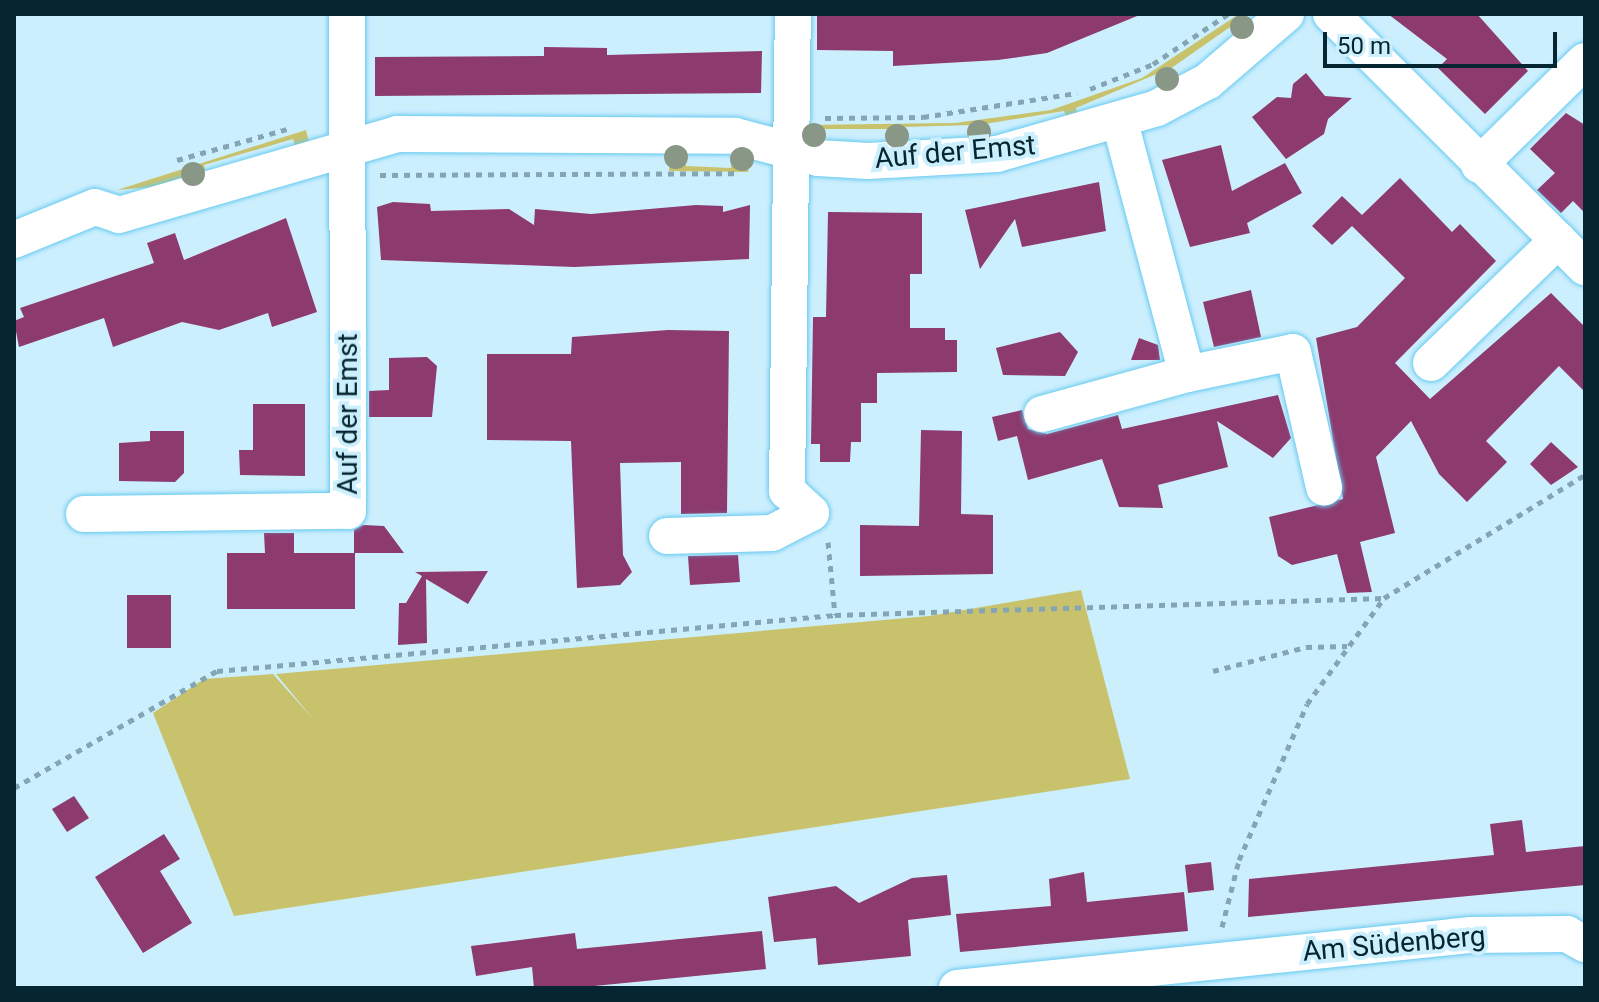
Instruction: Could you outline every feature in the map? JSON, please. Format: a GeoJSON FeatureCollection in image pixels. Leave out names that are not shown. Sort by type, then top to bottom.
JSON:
{"type":"FeatureCollection","features":[{"type":"Feature","properties":{"kind":"street"},"geometry":{"type":"LineString","coordinates":[[347,14],[348,163]]}},
{"type":"Feature","properties":{"kind":"street"},"geometry":{"type":"LineString","coordinates":[[667,536],[772,533],[811,513],[787,491],[788,135],[793,14]]}},
{"type":"Feature","properties":{"kind":"street","name":"Auf der Emst"},"geometry":{"type":"LineString","coordinates":[[14,240],[95,207],[119,215],[348,163],[397,134],[788,135],[868,161],[997,154],[1120,123],[1208,81],[1286,14]]}},
{"type":"Feature","properties":{"kind":"street"},"geometry":{"type":"LineString","coordinates":[[1331,14],[1479,165],[1585,267]]}},
{"type":"Feature","properties":{"kind":"street"},"geometry":{"type":"LineString","coordinates":[[1479,165],[1585,61]]}},
{"type":"Feature","properties":{"kind":"street"},"geometry":{"type":"LineString","coordinates":[[1120,123],[1187,374]]}},
{"type":"Feature","properties":{"kind":"street","name":"Auf der Emst"},"geometry":{"type":"LineString","coordinates":[[84,514],[348,511],[348,163]]}},
{"type":"Feature","properties":{"kind":"street"},"geometry":{"type":"LineString","coordinates":[[1431,363],[1558,240]]}},
{"type":"Feature","properties":{"kind":"street"},"geometry":{"type":"LineString","coordinates":[[1042,414],[1187,374],[1293,352],[1324,487]]}},
{"type":"Feature","properties":{"kind":"street","name":"Am Südenberg"},"geometry":{"type":"LineString","coordinates":[[957,988],[1208,970],[1471,935],[1567,934],[1585,944]]}},
{"type":"Feature","properties":{"kind":"path"},"geometry":{"type":"LineString","coordinates":[[788,135],[1087,91],[1153,64],[1228,14]]}},
{"type":"Feature","properties":{"kind":"path"},"geometry":{"type":"LineString","coordinates":[[348,163],[745,173]]}},
{"type":"Feature","properties":{"kind":"path"},"geometry":{"type":"LineString","coordinates":[[1208,970],[1239,860],[1307,704],[1384,598],[1585,475]]}},
{"type":"Feature","properties":{"kind":"path"},"geometry":{"type":"LineString","coordinates":[[811,513],[826,523],[835,615]]}},
{"type":"Feature","properties":{"kind":"path"},"geometry":{"type":"LineString","coordinates":[[14,788],[217,671],[835,615],[1384,598]]}},
{"type":"Feature","properties":{"kind":"path"},"geometry":{"type":"LineString","coordinates":[[1213,671],[1306,647],[1348,646]]}},
{"type":"Feature","properties":{"kind":"shaded area"},"geometry":{"type":"Polygon","coordinates":[[[1239,14],[1253,33],[1244,40],[1233,25],[1170,69],[1178,85],[1167,89],[1159,73],[1076,108],[1080,126],[1070,129],[1064,111],[985,124],[986,143],[974,145],[973,125],[903,127],[903,147],[892,147],[891,129],[825,129],[825,147],[808,140],[804,125],[955,123],[1051,110],[1142,78],[1239,14]]]}},
{"type":"Feature","properties":{"kind":"shaded area"},"geometry":{"type":"Polygon","coordinates":[[[306,130],[311,151],[298,156],[293,139],[204,165],[208,182],[117,190],[306,130]]]}},
{"type":"Feature","properties":{"kind":"shaded area"},"geometry":{"type":"Polygon","coordinates":[[[670,147],[686,148],[686,166],[731,168],[733,150],[750,154],[748,172],[669,171],[670,147]]]}},
{"type":"Feature","properties":{"kind":"shaded area"},"geometry":{"type":"Polygon","coordinates":[[[1081,590],[1130,779],[234,916],[153,713],[204,679],[273,674],[313,719],[276,674],[929,616],[1081,590]]]}},
{"type":"Feature","properties":{"kind":"building"},"geometry":{"type":"Polygon","coordinates":[[[1142,14],[1047,53],[998,60],[893,66],[893,51],[817,50],[817,15],[1142,14]]]}},
{"type":"Feature","properties":{"kind":"building"},"geometry":{"type":"Polygon","coordinates":[[[1388,14],[1477,14],[1528,71],[1485,114],[1438,68],[1447,59],[1388,14]]]}},
{"type":"Feature","properties":{"kind":"building"},"geometry":{"type":"Polygon","coordinates":[[[544,47],[607,48],[607,55],[762,51],[761,93],[375,96],[375,57],[544,56],[544,47]]]}},
{"type":"Feature","properties":{"kind":"building"},"geometry":{"type":"Polygon","coordinates":[[[1306,73],[1325,96],[1352,98],[1328,119],[1324,134],[1286,159],[1252,117],[1277,97],[1291,98],[1293,84],[1306,73]]]}},
{"type":"Feature","properties":{"kind":"building"},"geometry":{"type":"Polygon","coordinates":[[[1566,113],[1585,125],[1585,213],[1573,201],[1561,213],[1537,190],[1555,173],[1530,149],[1566,113]]]}},
{"type":"Feature","properties":{"kind":"building"},"geometry":{"type":"Polygon","coordinates":[[[1221,145],[1232,191],[1285,163],[1302,193],[1247,223],[1250,233],[1190,247],[1162,160],[1221,145]]]}},
{"type":"Feature","properties":{"kind":"building"},"geometry":{"type":"Polygon","coordinates":[[[1400,178],[1452,232],[1460,224],[1496,261],[1395,363],[1430,399],[1551,293],[1585,327],[1585,392],[1559,366],[1486,441],[1507,462],[1467,502],[1439,474],[1411,421],[1376,457],[1395,533],[1360,542],[1372,592],[1347,593],[1337,554],[1292,565],[1278,556],[1269,517],[1343,499],[1316,338],[1357,327],[1405,278],[1352,226],[1332,245],[1312,226],[1342,196],[1362,215],[1400,178]]]}},
{"type":"Feature","properties":{"kind":"building"},"geometry":{"type":"Polygon","coordinates":[[[1099,182],[1106,231],[1022,247],[1015,219],[980,269],[965,210],[1099,182]]]}},
{"type":"Feature","properties":{"kind":"building"},"geometry":{"type":"Polygon","coordinates":[[[393,202],[430,204],[431,211],[509,209],[534,225],[535,209],[591,214],[696,205],[723,206],[723,212],[750,205],[749,259],[574,267],[381,260],[377,207],[393,202]]]}},
{"type":"Feature","properties":{"kind":"building"},"geometry":{"type":"Polygon","coordinates":[[[828,212],[922,213],[922,274],[910,274],[910,328],[945,328],[945,340],[957,340],[957,372],[877,373],[877,403],[861,403],[861,442],[851,442],[850,462],[820,462],[820,444],[811,444],[813,317],[826,317],[828,212]]]}},
{"type":"Feature","properties":{"kind":"building"},"geometry":{"type":"Polygon","coordinates":[[[286,218],[317,312],[272,327],[268,313],[219,330],[182,322],[113,347],[104,318],[19,347],[14,321],[24,317],[20,308],[154,263],[147,243],[175,233],[184,260],[286,218]]]}},
{"type":"Feature","properties":{"kind":"building"},"geometry":{"type":"Polygon","coordinates":[[[1251,290],[1261,337],[1214,347],[1203,302],[1251,290]]]}},
{"type":"Feature","properties":{"kind":"building"},"geometry":{"type":"Polygon","coordinates":[[[668,330],[729,331],[727,513],[681,514],[681,462],[620,463],[623,555],[632,572],[620,585],[577,588],[571,441],[487,440],[487,354],[571,354],[572,337],[668,330]]]}},
{"type":"Feature","properties":{"kind":"building"},"geometry":{"type":"Polygon","coordinates":[[[1060,332],[1078,352],[1065,376],[1003,375],[996,348],[1060,332]]]}},
{"type":"Feature","properties":{"kind":"building"},"geometry":{"type":"Polygon","coordinates":[[[1139,338],[1158,345],[1160,360],[1131,360],[1139,338]]]}},
{"type":"Feature","properties":{"kind":"building"},"geometry":{"type":"Polygon","coordinates":[[[427,357],[437,366],[432,417],[369,417],[369,391],[389,390],[389,358],[427,357]]]}},
{"type":"Feature","properties":{"kind":"building"},"geometry":{"type":"Polygon","coordinates":[[[1278,395],[1291,438],[1273,458],[1217,421],[1228,467],[1158,485],[1163,508],[1119,507],[1102,459],[1028,480],[1017,436],[998,441],[992,417],[1022,410],[1028,429],[1047,434],[1118,415],[1122,429],[1278,395]]]}},
{"type":"Feature","properties":{"kind":"building"},"geometry":{"type":"Polygon","coordinates":[[[253,404],[305,404],[305,476],[240,475],[239,450],[253,450],[253,404]]]}},
{"type":"Feature","properties":{"kind":"building"},"geometry":{"type":"Polygon","coordinates":[[[921,430],[962,431],[961,514],[993,515],[993,574],[860,576],[860,525],[919,526],[921,430]]]}},
{"type":"Feature","properties":{"kind":"building"},"geometry":{"type":"Polygon","coordinates":[[[150,431],[184,431],[184,473],[175,482],[119,481],[119,443],[150,441],[150,431]]]}},
{"type":"Feature","properties":{"kind":"building"},"geometry":{"type":"Polygon","coordinates":[[[1551,442],[1578,467],[1551,485],[1530,464],[1551,442]]]}},
{"type":"Feature","properties":{"kind":"building"},"geometry":{"type":"Polygon","coordinates":[[[363,525],[384,526],[404,553],[355,553],[355,609],[227,609],[227,553],[265,553],[264,533],[294,533],[294,553],[354,553],[354,530],[363,525]]]}},
{"type":"Feature","properties":{"kind":"building"},"geometry":{"type":"Polygon","coordinates":[[[738,555],[740,582],[690,585],[688,556],[738,555]]]}},
{"type":"Feature","properties":{"kind":"building"},"geometry":{"type":"Polygon","coordinates":[[[488,571],[468,604],[426,579],[427,643],[398,645],[399,603],[406,603],[422,576],[415,572],[488,571]]]}},
{"type":"Feature","properties":{"kind":"building"},"geometry":{"type":"Polygon","coordinates":[[[127,595],[171,595],[171,648],[127,648],[127,595]]]}},
{"type":"Feature","properties":{"kind":"building"},"geometry":{"type":"Polygon","coordinates":[[[74,796],[89,818],[67,832],[52,809],[74,796]]]}},
{"type":"Feature","properties":{"kind":"building"},"geometry":{"type":"Polygon","coordinates":[[[1522,820],[1526,852],[1585,846],[1585,885],[1248,917],[1249,879],[1494,855],[1490,824],[1522,820]]]}},
{"type":"Feature","properties":{"kind":"building"},"geometry":{"type":"Polygon","coordinates":[[[164,834],[180,859],[160,871],[192,923],[143,953],[95,877],[164,834]]]}},
{"type":"Feature","properties":{"kind":"building"},"geometry":{"type":"Polygon","coordinates":[[[1211,862],[1214,890],[1188,893],[1185,865],[1211,862]]]}},
{"type":"Feature","properties":{"kind":"building"},"geometry":{"type":"Polygon","coordinates":[[[1084,872],[1087,902],[1184,892],[1188,931],[960,952],[956,914],[1051,906],[1049,879],[1084,872]]]}},
{"type":"Feature","properties":{"kind":"building"},"geometry":{"type":"Polygon","coordinates":[[[947,875],[951,915],[908,920],[911,956],[818,965],[816,938],[774,942],[768,897],[836,886],[859,903],[912,878],[947,875]]]}},
{"type":"Feature","properties":{"kind":"building"},"geometry":{"type":"Polygon","coordinates":[[[762,931],[766,969],[574,988],[534,988],[532,967],[476,976],[471,946],[575,933],[577,949],[762,931]]]}}]}
